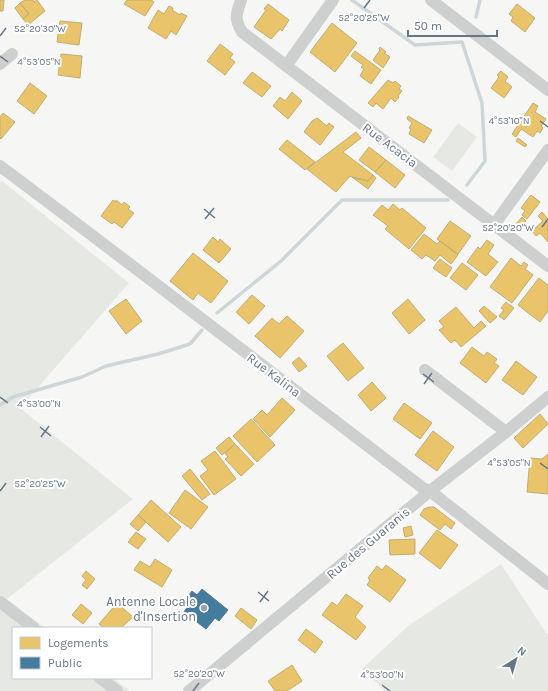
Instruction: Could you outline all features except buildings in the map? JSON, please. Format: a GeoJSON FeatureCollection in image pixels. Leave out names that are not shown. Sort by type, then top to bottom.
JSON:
{"type":"FeatureCollection","features":[{"type":"Feature","properties":{"kind":"street","name":"Rue Acacia"},"geometry":{"type":"LineString","coordinates":[[241,0],[236,21],[242,32],[548,266]]}},
{"type":"Feature","properties":{"kind":"street"},"geometry":{"type":"LineString","coordinates":[[286,66],[333,0]]}},
{"type":"Feature","properties":{"kind":"street"},"geometry":{"type":"LineString","coordinates":[[431,0],[548,90]]}},
{"type":"Feature","properties":{"kind":"street"},"geometry":{"type":"LineString","coordinates":[[0,64],[12,54]]}},
{"type":"Feature","properties":{"kind":"street"},"geometry":{"type":"LineString","coordinates":[[494,225],[548,150]]}},
{"type":"Feature","properties":{"kind":"street","name":"Rue Kalina"},"geometry":{"type":"LineString","coordinates":[[0,166],[156,283],[228,340],[417,483],[430,491],[548,584]]}},
{"type":"Feature","properties":{"kind":"street"},"geometry":{"type":"LineString","coordinates":[[425,370],[506,432]]}},
{"type":"Feature","properties":{"kind":"street","name":"Rue des Guaranis"},"geometry":{"type":"LineString","coordinates":[[189,691],[430,491],[506,432],[548,397]]}},
{"type":"Feature","properties":{"kind":"street"},"geometry":{"type":"LineString","coordinates":[[0,602],[33,627]]}},
{"type":"Feature","properties":{"kind":"street"},"geometry":{"type":"LineString","coordinates":[[101,679],[117,691]]}},
{"type":"Feature","properties":{"kind":"shaded area"},"geometry":{"type":"Polygon","coordinates":[[[458,123],[477,137],[452,171],[433,157],[458,123]]]}},
{"type":"Feature","properties":{"kind":"shaded area"},"geometry":{"type":"Polygon","coordinates":[[[2,181],[129,283],[20,408],[133,499],[7,599],[44,627],[12,627],[12,679],[114,679],[130,691],[0,691],[0,182],[2,181]]]}},
{"type":"Feature","properties":{"kind":"shaded area"},"geometry":{"type":"Polygon","coordinates":[[[501,564],[548,636],[548,691],[385,691],[362,669],[408,626],[501,564]]]}},
{"type":"Feature","properties":{"kind":"waterway"},"geometry":{"type":"LineString","coordinates":[[352,0],[415,45],[462,42],[482,103],[485,161],[467,185]]}},
{"type":"Feature","properties":{"kind":"waterway"},"geometry":{"type":"LineString","coordinates":[[476,17],[480,0]]}},
{"type":"Feature","properties":{"kind":"waterway"},"geometry":{"type":"LineString","coordinates":[[217,313],[281,261],[342,200],[448,200]]}},
{"type":"Feature","properties":{"kind":"waterway"},"geometry":{"type":"LineString","coordinates":[[0,405],[13,397],[82,377],[106,366],[158,354],[190,344],[202,330]]}},
{"type":"Feature","properties":{"kind":"place","name":"Antenne Locale d'Insertion"},"geometry":{"type":"Point","coordinates":[204,608]}}]}
